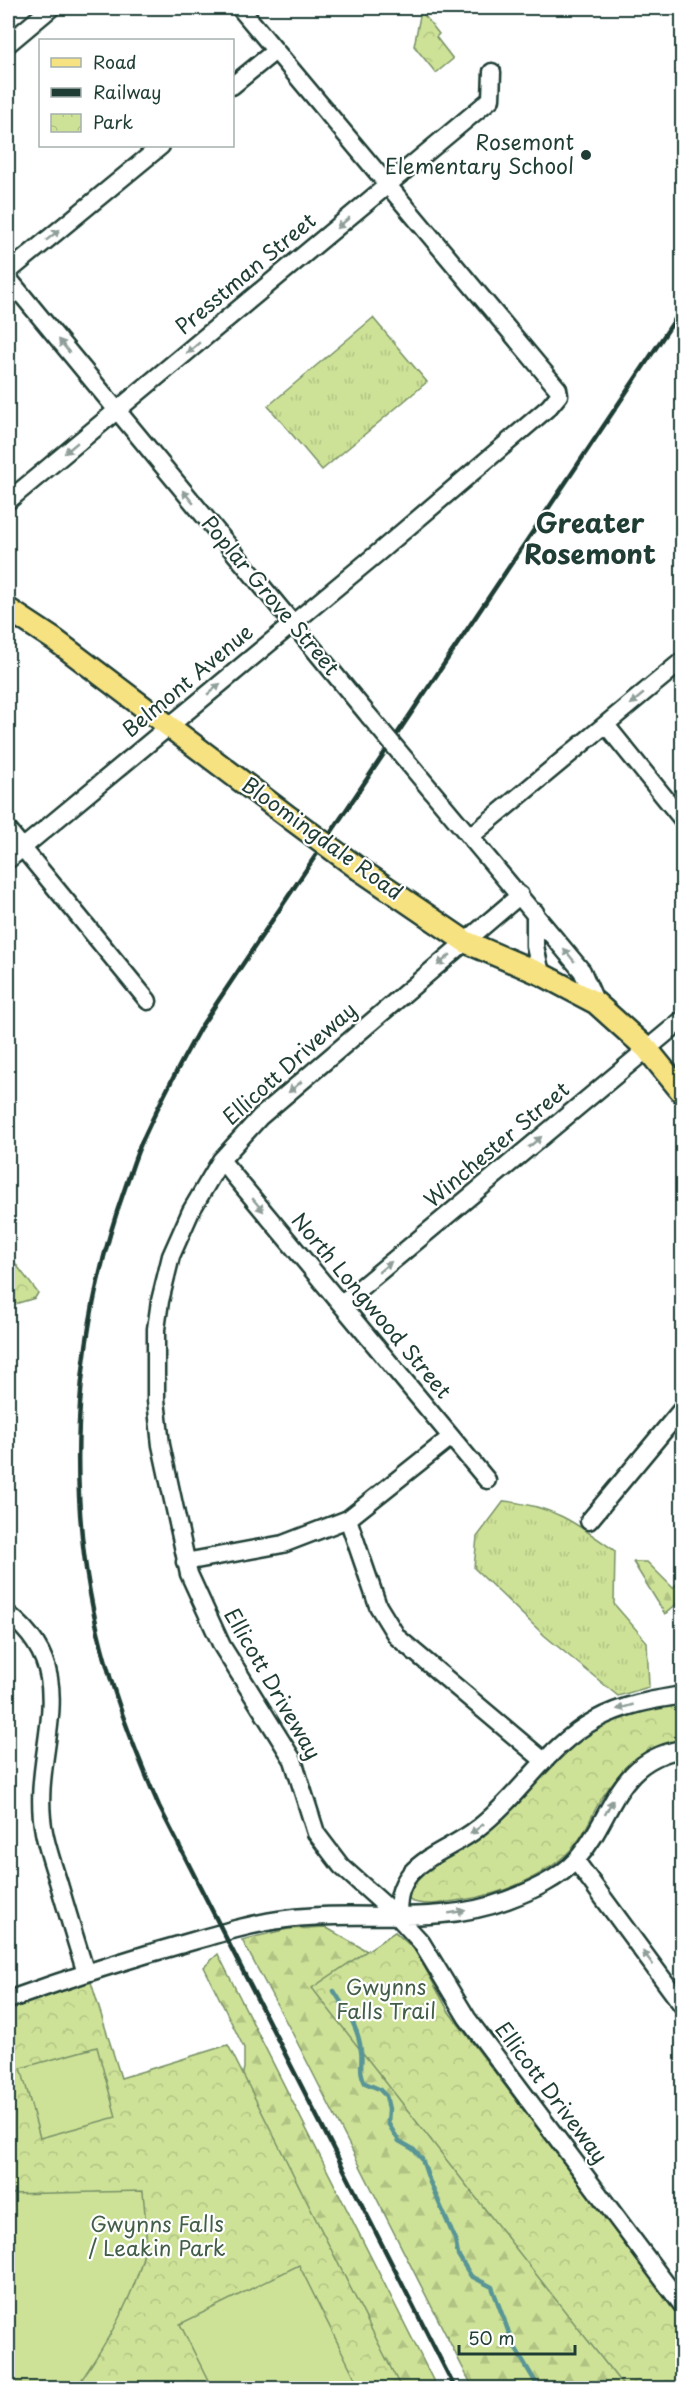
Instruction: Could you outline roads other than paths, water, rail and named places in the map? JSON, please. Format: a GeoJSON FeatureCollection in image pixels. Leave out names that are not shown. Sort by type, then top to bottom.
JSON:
{"type":"FeatureCollection","features":[{"type":"Feature","properties":{"kind":"main road","name":"Bloomingdale Road"},"geometry":{"type":"LineString","coordinates":[[8,609],[55,640],[359,869],[466,942],[541,974],[596,1003],[647,1049]]}},
{"type":"Feature","properties":{"kind":"main road"},"geometry":{"type":"LineString","coordinates":[[647,1049],[682,1092]]}},
{"type":"Feature","properties":{"kind":"street"},"geometry":{"type":"LineString","coordinates":[[8,44],[51,8]]}},
{"type":"Feature","properties":{"kind":"street"},"geometry":{"type":"LineString","coordinates":[[240,8],[388,186]]}},
{"type":"Feature","properties":{"kind":"street"},"geometry":{"type":"LineString","coordinates":[[234,84],[275,51]]}},
{"type":"Feature","properties":{"kind":"street","name":"Presstman Street"},"geometry":{"type":"LineString","coordinates":[[8,501],[491,99],[492,72]]}},
{"type":"Feature","properties":{"kind":"street"},"geometry":{"type":"LineString","coordinates":[[8,272],[160,147]]}},
{"type":"Feature","properties":{"kind":"street","name":"Belmont Avenue"},"geometry":{"type":"LineString","coordinates":[[8,860],[484,463],[554,402],[559,395],[558,389],[388,186]]}},
{"type":"Feature","properties":{"kind":"street","name":"Poplar Grove Street"},"geometry":{"type":"LineString","coordinates":[[8,278],[369,716],[535,912],[582,971],[596,1003]]}},
{"type":"Feature","properties":{"kind":"street"},"geometry":{"type":"LineString","coordinates":[[471,836],[682,661]]}},
{"type":"Feature","properties":{"kind":"street"},"geometry":{"type":"LineString","coordinates":[[606,725],[682,819]]}},
{"type":"Feature","properties":{"kind":"street"},"geometry":{"type":"LineString","coordinates":[[8,830],[148,1001]]}},
{"type":"Feature","properties":{"kind":"street","name":"Ellicott Driveway"},"geometry":{"type":"LineString","coordinates":[[520,895],[260,1117],[221,1160],[191,1210],[171,1256],[160,1301],[156,1329],[156,1400],[161,1446],[185,1562],[207,1617],[222,1646],[293,1760],[316,1833],[341,1866],[398,1917],[421,1942],[479,2036],[682,2305]]}},
{"type":"Feature","properties":{"kind":"street"},"geometry":{"type":"LineString","coordinates":[[535,912],[535,946],[541,974]]}},
{"type":"Feature","properties":{"kind":"street","name":"Winchester Street"},"geometry":{"type":"LineString","coordinates":[[340,1304],[682,1020]]}},
{"type":"Feature","properties":{"kind":"street","name":"North Longwood Street"},"geometry":{"type":"LineString","coordinates":[[221,1160],[487,1480]]}},
{"type":"Feature","properties":{"kind":"street"},"geometry":{"type":"LineString","coordinates":[[589,1521],[682,1409]]}},
{"type":"Feature","properties":{"kind":"street"},"geometry":{"type":"LineString","coordinates":[[185,1562],[283,1544],[348,1519],[451,1437]]}},
{"type":"Feature","properties":{"kind":"street"},"geometry":{"type":"LineString","coordinates":[[348,1519],[378,1606],[397,1637],[544,1761]]}},
{"type":"Feature","properties":{"kind":"street"},"geometry":{"type":"LineString","coordinates":[[8,1614],[27,1631],[39,1647],[46,1663],[50,1682],[50,1721],[40,1785],[40,1809],[44,1834],[86,1973]]}},
{"type":"Feature","properties":{"kind":"street"},"geometry":{"type":"LineString","coordinates":[[398,1917],[398,1896],[402,1886],[420,1864],[477,1830],[505,1805],[559,1744],[576,1731],[615,1710],[638,1703],[682,1695]]}},
{"type":"Feature","properties":{"kind":"street"},"geometry":{"type":"LineString","coordinates":[[8,2000],[86,1973],[202,1938],[285,1919],[317,1916],[432,1915],[502,1902],[545,1883],[576,1861],[587,1847],[614,1798],[627,1781],[653,1759],[682,1749]]}},
{"type":"Feature","properties":{"kind":"street"},"geometry":{"type":"LineString","coordinates":[[576,1861],[682,2005]]}},
{"type":"Feature","properties":{"kind":"waterway"},"geometry":{"type":"LineString","coordinates":[[334,1991],[358,2035],[365,2083],[379,2089],[386,2096],[389,2109],[388,2123],[399,2141],[413,2149],[422,2159],[455,2239],[458,2255],[471,2276],[492,2287],[513,2344],[539,2388]]}},
{"type":"Feature","properties":{"kind":"railway"},"geometry":{"type":"LineString","coordinates":[[455,2388],[159,1806],[124,1719],[107,1666],[93,1607],[83,1547],[79,1486],[79,1426],[84,1365],[93,1305],[107,1246],[134,1162],[157,1109],[200,1028],[682,309]]}},
{"type":"Feature","properties":{"kind":"place","name":"Rosemont Elementary School"},"geometry":{"type":"Point","coordinates":[586,155]}},
{"type":"Feature","properties":{"kind":"district","name":"Greater Rosemont"},"geometry":{"type":"Point","coordinates":[590,540]}},
{"type":"Feature","properties":{"kind":"park label","name":"Gwynns Falls Trail"},"geometry":{"type":"Point","coordinates":[386,2000]}},
{"type":"Feature","properties":{"kind":"park label","name":"Gwynns Falls / Leakin Park"},"geometry":{"type":"Point","coordinates":[157,2237]}}]}
